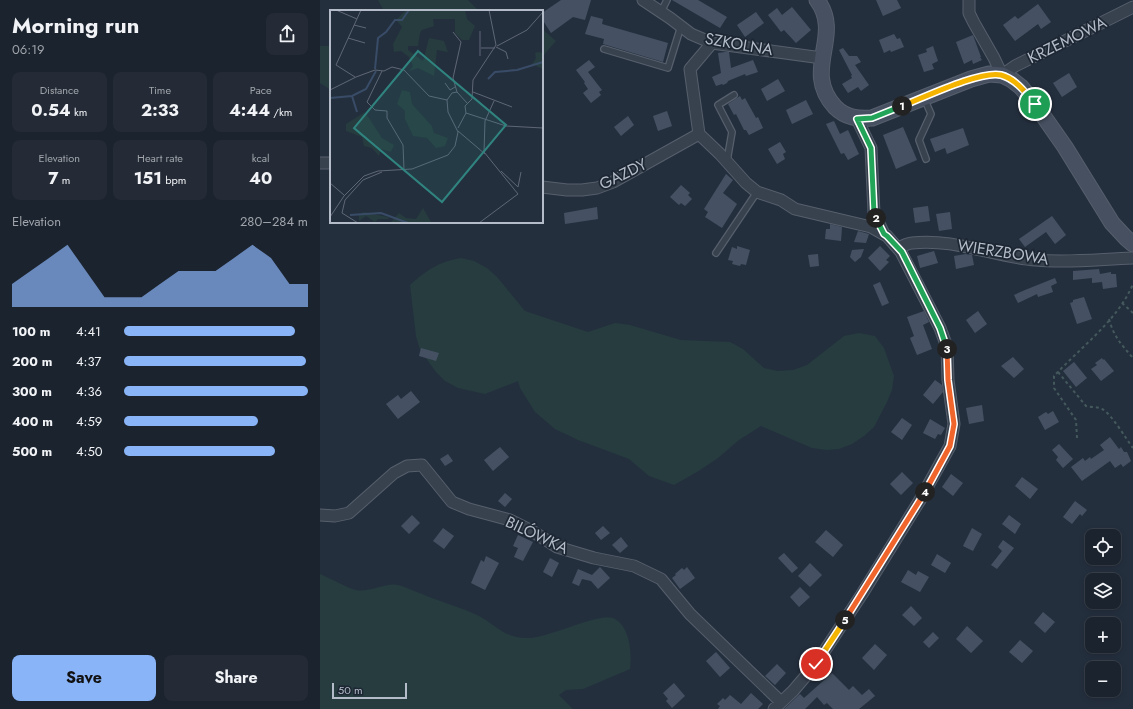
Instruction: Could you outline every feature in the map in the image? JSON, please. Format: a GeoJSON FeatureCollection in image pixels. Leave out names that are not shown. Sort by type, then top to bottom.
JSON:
{"type":"FeatureCollection","features":[{"type":"Feature","properties":{"kind":"street","name":"SZKOLNA"},"geometry":{"type":"LineString","coordinates":[[643,0],[691,34],[712,43],[822,58]]}},
{"type":"Feature","properties":{"kind":"street"},"geometry":{"type":"LineString","coordinates":[[817,0],[825,13],[827,22],[821,78],[825,93],[841,112],[857,119],[872,118],[981,76],[989,74],[1002,75],[1021,87],[1035,104],[1065,147],[1109,218],[1133,244]]}},
{"type":"Feature","properties":{"kind":"street"},"geometry":{"type":"LineString","coordinates":[[969,0],[969,13],[1002,75]]}},
{"type":"Feature","properties":{"kind":"street","name":"KRZEMOWA"},"geometry":{"type":"LineString","coordinates":[[1002,75],[1014,66],[1133,7]]}},
{"type":"Feature","properties":{"kind":"street"},"geometry":{"type":"LineString","coordinates":[[712,43],[690,69],[699,134],[746,183],[757,192],[781,200],[795,209],[872,227],[887,236],[902,252],[940,328],[947,347],[948,380],[954,424],[950,446],[920,500],[862,594],[816,664],[794,691],[778,706]]}},
{"type":"Feature","properties":{"kind":"street"},"geometry":{"type":"LineString","coordinates":[[857,119],[871,148],[874,213],[884,234]]}},
{"type":"Feature","properties":{"kind":"street","name":"GAZDY"},"geometry":{"type":"LineString","coordinates":[[543,187],[567,190],[597,188],[613,182],[699,134]]}},
{"type":"Feature","properties":{"kind":"street","name":"WIERZBOWA"},"geometry":{"type":"LineString","coordinates":[[898,248],[911,243],[956,244],[1016,258],[1036,260],[1063,261],[1133,258]]}},
{"type":"Feature","properties":{"kind":"street","name":"BILÓWKA"},"geometry":{"type":"LineString","coordinates":[[320,515],[335,516],[349,513],[394,473],[407,466],[422,465],[452,502],[469,509],[510,520],[532,531],[557,547],[594,558],[634,566],[661,579],[690,614],[778,706]]}},
{"type":"Feature","properties":{"kind":"lane"},"geometry":{"type":"LineString","coordinates":[[661,12],[667,0]]}},
{"type":"Feature","properties":{"kind":"lane"},"geometry":{"type":"LineString","coordinates":[[604,49],[668,68],[681,26]]}},
{"type":"Feature","properties":{"kind":"lane"},"geometry":{"type":"LineString","coordinates":[[726,162],[732,132],[718,105],[734,95]]}},
{"type":"Feature","properties":{"kind":"lane"},"geometry":{"type":"LineString","coordinates":[[924,98],[931,114],[919,140],[926,159]]}},
{"type":"Feature","properties":{"kind":"lane"},"geometry":{"type":"LineString","coordinates":[[716,253],[757,192]]}},
{"type":"Feature","properties":{"kind":"path"},"geometry":{"type":"LineString","coordinates":[[1077,438],[1076,420],[1054,388],[1054,376],[1102,329],[1129,294],[1133,284]]}},
{"type":"Feature","properties":{"kind":"path"},"geometry":{"type":"LineString","coordinates":[[1122,302],[1133,313]]}},
{"type":"Feature","properties":{"kind":"path"},"geometry":{"type":"LineString","coordinates":[[1109,319],[1112,332],[1117,341],[1133,358]]}},
{"type":"Feature","properties":{"kind":"path"},"geometry":{"type":"LineString","coordinates":[[1058,372],[1086,406],[1092,408],[1097,407],[1107,412],[1133,448]]}},
{"type":"Feature","properties":{"kind":"green space"},"geometry":{"type":"Polygon","coordinates":[[[378,0],[468,0],[478,10],[383,10],[378,0]]]}},
{"type":"Feature","properties":{"kind":"green space"},"geometry":{"type":"Polygon","coordinates":[[[543,30],[556,41],[543,56],[543,30]]]}},
{"type":"Feature","properties":{"kind":"green space"},"geometry":{"type":"Polygon","coordinates":[[[320,46],[330,46],[330,89],[320,83],[320,46]]]}},
{"type":"Feature","properties":{"kind":"green space"},"geometry":{"type":"Polygon","coordinates":[[[461,258],[474,261],[487,268],[497,277],[525,311],[588,332],[615,323],[630,325],[681,340],[730,342],[743,349],[764,368],[778,371],[793,370],[807,365],[844,336],[859,333],[875,336],[884,348],[894,376],[892,390],[874,427],[852,444],[839,449],[826,450],[812,448],[761,426],[739,440],[718,458],[674,485],[649,476],[629,459],[578,440],[555,429],[535,412],[520,388],[518,381],[485,394],[458,388],[445,381],[436,372],[420,350],[416,336],[410,285],[433,267],[461,258]]]}},
{"type":"Feature","properties":{"kind":"green space"},"geometry":{"type":"Polygon","coordinates":[[[320,574],[348,587],[361,591],[393,584],[398,585],[471,612],[500,630],[512,636],[518,637],[535,637],[596,619],[606,617],[613,618],[623,627],[629,640],[631,655],[630,669],[583,689],[566,690],[559,695],[573,709],[320,709],[320,574]]]}},
{"type":"Feature","properties":{"kind":"building"},"geometry":{"type":"Polygon","coordinates":[[[561,0],[591,0],[585,20],[573,17],[551,33],[543,21],[543,12],[561,0]]]}},
{"type":"Feature","properties":{"kind":"building"},"geometry":{"type":"Polygon","coordinates":[[[672,0],[698,0],[727,17],[720,28],[672,0]]]}},
{"type":"Feature","properties":{"kind":"building"},"geometry":{"type":"Polygon","coordinates":[[[876,0],[897,0],[901,8],[883,16],[876,0]]]}},
{"type":"Feature","properties":{"kind":"building"},"geometry":{"type":"Polygon","coordinates":[[[1038,4],[1051,22],[1041,29],[1038,24],[1015,41],[1003,25],[1015,16],[1018,19],[1038,4]]]}},
{"type":"Feature","properties":{"kind":"building"},"geometry":{"type":"Polygon","coordinates":[[[792,7],[811,30],[796,43],[784,30],[781,32],[768,15],[777,8],[782,15],[792,7]]]}},
{"type":"Feature","properties":{"kind":"building"},"geometry":{"type":"Polygon","coordinates":[[[756,12],[764,23],[745,37],[737,25],[756,12]]]}},
{"type":"Feature","properties":{"kind":"building"},"geometry":{"type":"Polygon","coordinates":[[[591,16],[603,19],[602,24],[668,43],[663,62],[603,44],[604,39],[585,34],[591,16]]]}},
{"type":"Feature","properties":{"kind":"building"},"geometry":{"type":"Polygon","coordinates":[[[894,34],[897,39],[900,38],[904,47],[884,53],[879,40],[894,34]]]}},
{"type":"Feature","properties":{"kind":"building"},"geometry":{"type":"Polygon","coordinates":[[[973,35],[982,60],[973,64],[972,60],[964,64],[956,42],[973,35]]]}},
{"type":"Feature","properties":{"kind":"building"},"geometry":{"type":"Polygon","coordinates":[[[933,46],[938,61],[932,64],[934,69],[924,72],[918,55],[927,52],[926,49],[933,46]]]}},
{"type":"Feature","properties":{"kind":"building"},"geometry":{"type":"Polygon","coordinates":[[[843,48],[849,56],[857,56],[861,62],[855,65],[869,85],[861,91],[858,87],[848,93],[842,84],[852,78],[852,75],[839,50],[843,48]]]}},
{"type":"Feature","properties":{"kind":"building"},"geometry":{"type":"Polygon","coordinates":[[[729,52],[731,68],[753,60],[758,72],[746,76],[745,74],[728,81],[723,85],[716,86],[712,77],[721,73],[718,53],[729,52]]]}},
{"type":"Feature","properties":{"kind":"building"},"geometry":{"type":"Polygon","coordinates":[[[589,60],[595,67],[588,72],[602,90],[599,92],[601,95],[591,103],[583,93],[588,89],[584,83],[585,82],[576,70],[589,60]]]}},
{"type":"Feature","properties":{"kind":"building"},"geometry":{"type":"Polygon","coordinates":[[[1069,73],[1077,87],[1062,97],[1053,83],[1069,73]]]}},
{"type":"Feature","properties":{"kind":"building"},"geometry":{"type":"Polygon","coordinates":[[[778,79],[785,91],[767,101],[761,89],[778,79]]]}},
{"type":"Feature","properties":{"kind":"building"},"geometry":{"type":"Polygon","coordinates":[[[740,96],[742,100],[745,98],[756,118],[758,117],[763,128],[749,135],[746,130],[744,130],[736,114],[734,115],[728,104],[740,96]]]}},
{"type":"Feature","properties":{"kind":"building"},"geometry":{"type":"Polygon","coordinates":[[[806,100],[813,114],[792,124],[786,110],[806,100]]]}},
{"type":"Feature","properties":{"kind":"building"},"geometry":{"type":"Polygon","coordinates":[[[667,111],[672,126],[658,131],[653,116],[667,111]]]}},
{"type":"Feature","properties":{"kind":"building"},"geometry":{"type":"Polygon","coordinates":[[[628,116],[634,125],[621,136],[614,127],[628,116]]]}},
{"type":"Feature","properties":{"kind":"building"},"geometry":{"type":"Polygon","coordinates":[[[834,121],[840,134],[848,130],[859,154],[848,160],[844,153],[841,154],[826,124],[834,121]]]}},
{"type":"Feature","properties":{"kind":"building"},"geometry":{"type":"Polygon","coordinates":[[[903,127],[917,160],[896,169],[883,135],[903,127]]]}},
{"type":"Feature","properties":{"kind":"building"},"geometry":{"type":"Polygon","coordinates":[[[963,128],[969,145],[947,154],[945,148],[935,152],[930,139],[963,128]]]}},
{"type":"Feature","properties":{"kind":"building"},"geometry":{"type":"Polygon","coordinates":[[[780,142],[786,152],[783,154],[785,159],[777,164],[768,149],[780,142]]]}},
{"type":"Feature","properties":{"kind":"building"},"geometry":{"type":"Polygon","coordinates":[[[726,174],[733,180],[723,193],[737,204],[722,228],[705,217],[708,212],[704,209],[726,174]]]}},
{"type":"Feature","properties":{"kind":"building"},"geometry":{"type":"Polygon","coordinates":[[[681,185],[690,193],[688,195],[692,199],[685,206],[681,203],[679,205],[670,197],[681,185]]]}},
{"type":"Feature","properties":{"kind":"building"},"geometry":{"type":"Polygon","coordinates":[[[928,206],[930,221],[915,223],[913,208],[928,206]]]}},
{"type":"Feature","properties":{"kind":"building"},"geometry":{"type":"Polygon","coordinates":[[[597,207],[598,219],[565,224],[564,213],[597,207]]]}},
{"type":"Feature","properties":{"kind":"building"},"geometry":{"type":"Polygon","coordinates":[[[950,212],[952,229],[939,231],[936,214],[950,212]]]}},
{"type":"Feature","properties":{"kind":"building"},"geometry":{"type":"Polygon","coordinates":[[[1052,216],[1066,235],[1055,244],[1046,232],[1025,247],[1019,239],[1052,216]]]}},
{"type":"Feature","properties":{"kind":"building"},"geometry":{"type":"Polygon","coordinates":[[[830,224],[842,227],[841,241],[825,239],[826,229],[830,229],[830,224]]]}},
{"type":"Feature","properties":{"kind":"building"},"geometry":{"type":"Polygon","coordinates":[[[858,231],[869,234],[866,243],[854,242],[858,231]]]}},
{"type":"Feature","properties":{"kind":"building"},"geometry":{"type":"Polygon","coordinates":[[[737,246],[750,250],[746,265],[741,264],[740,266],[732,264],[733,261],[728,260],[732,247],[737,249],[737,246]]]}},
{"type":"Feature","properties":{"kind":"building"},"geometry":{"type":"Polygon","coordinates":[[[880,246],[890,256],[886,260],[889,262],[880,271],[868,258],[880,246]]]}},
{"type":"Feature","properties":{"kind":"building"},"geometry":{"type":"Polygon","coordinates":[[[864,249],[861,257],[855,262],[850,257],[852,250],[864,249]]]}},
{"type":"Feature","properties":{"kind":"building"},"geometry":{"type":"Polygon","coordinates":[[[934,251],[938,263],[920,268],[917,256],[934,251]]]}},
{"type":"Feature","properties":{"kind":"building"},"geometry":{"type":"Polygon","coordinates":[[[818,254],[819,266],[810,267],[808,255],[818,254]]]}},
{"type":"Feature","properties":{"kind":"building"},"geometry":{"type":"Polygon","coordinates":[[[966,254],[972,255],[974,265],[956,269],[954,256],[966,254]]]}},
{"type":"Feature","properties":{"kind":"building"},"geometry":{"type":"Polygon","coordinates":[[[1099,269],[1100,274],[1111,272],[1111,274],[1116,274],[1117,287],[1103,289],[1102,282],[1092,283],[1092,278],[1073,280],[1073,271],[1099,269]]]}},
{"type":"Feature","properties":{"kind":"building"},"geometry":{"type":"Polygon","coordinates":[[[1055,278],[1057,283],[1051,286],[1053,292],[1038,297],[1037,294],[1018,303],[1014,295],[1055,278]]]}},
{"type":"Feature","properties":{"kind":"building"},"geometry":{"type":"Polygon","coordinates":[[[880,282],[889,303],[882,306],[873,285],[880,282]]]}},
{"type":"Feature","properties":{"kind":"building"},"geometry":{"type":"Polygon","coordinates":[[[1084,297],[1092,319],[1077,324],[1070,303],[1073,302],[1073,300],[1084,297]]]}},
{"type":"Feature","properties":{"kind":"building"},"geometry":{"type":"Polygon","coordinates":[[[924,311],[929,322],[923,325],[932,349],[917,355],[910,338],[914,336],[907,317],[924,311]]]}},
{"type":"Feature","properties":{"kind":"building"},"geometry":{"type":"Polygon","coordinates":[[[978,311],[987,324],[975,333],[966,320],[978,311]]]}},
{"type":"Feature","properties":{"kind":"building"},"geometry":{"type":"Polygon","coordinates":[[[421,348],[439,353],[436,361],[419,356],[421,348]]]}},
{"type":"Feature","properties":{"kind":"building"},"geometry":{"type":"Polygon","coordinates":[[[1013,357],[1024,369],[1014,378],[1001,366],[1013,357]]]}},
{"type":"Feature","properties":{"kind":"building"},"geometry":{"type":"Polygon","coordinates":[[[1102,358],[1114,371],[1101,381],[1091,369],[1097,365],[1095,363],[1102,358]]]}},
{"type":"Feature","properties":{"kind":"building"},"geometry":{"type":"Polygon","coordinates":[[[1074,362],[1087,378],[1076,387],[1063,371],[1074,362]]]}},
{"type":"Feature","properties":{"kind":"building"},"geometry":{"type":"Polygon","coordinates":[[[935,380],[942,385],[943,392],[933,404],[923,395],[935,380]]]}},
{"type":"Feature","properties":{"kind":"building"},"geometry":{"type":"Polygon","coordinates":[[[411,391],[420,402],[398,419],[386,404],[398,395],[401,399],[411,391]]]}},
{"type":"Feature","properties":{"kind":"building"},"geometry":{"type":"Polygon","coordinates":[[[982,405],[984,421],[969,424],[966,408],[982,405]]]}},
{"type":"Feature","properties":{"kind":"building"},"geometry":{"type":"Polygon","coordinates":[[[1053,411],[1059,422],[1045,430],[1038,417],[1046,412],[1048,414],[1053,411]]]}},
{"type":"Feature","properties":{"kind":"building"},"geometry":{"type":"Polygon","coordinates":[[[902,418],[912,425],[902,440],[891,432],[902,418]]]}},
{"type":"Feature","properties":{"kind":"building"},"geometry":{"type":"Polygon","coordinates":[[[930,419],[945,428],[941,435],[938,434],[935,439],[923,433],[930,419]]]}},
{"type":"Feature","properties":{"kind":"building"},"geometry":{"type":"Polygon","coordinates":[[[1110,437],[1119,449],[1121,447],[1124,452],[1127,452],[1131,461],[1123,467],[1121,464],[1115,468],[1110,461],[1082,481],[1071,467],[1083,458],[1085,461],[1090,457],[1091,459],[1104,450],[1100,445],[1110,437]]]}},
{"type":"Feature","properties":{"kind":"building"},"geometry":{"type":"Polygon","coordinates":[[[1059,444],[1073,459],[1063,468],[1056,460],[1058,457],[1052,450],[1059,444]]]}},
{"type":"Feature","properties":{"kind":"building"},"geometry":{"type":"Polygon","coordinates":[[[500,447],[509,457],[493,471],[484,460],[500,447]]]}},
{"type":"Feature","properties":{"kind":"building"},"geometry":{"type":"Polygon","coordinates":[[[448,454],[453,461],[445,466],[440,459],[448,454]]]}},
{"type":"Feature","properties":{"kind":"building"},"geometry":{"type":"Polygon","coordinates":[[[902,472],[913,483],[901,495],[890,484],[902,472]]]}},
{"type":"Feature","properties":{"kind":"building"},"geometry":{"type":"Polygon","coordinates":[[[951,474],[963,483],[953,496],[942,487],[951,474]]]}},
{"type":"Feature","properties":{"kind":"building"},"geometry":{"type":"Polygon","coordinates":[[[1022,477],[1038,489],[1030,499],[1015,486],[1022,477]]]}},
{"type":"Feature","properties":{"kind":"building"},"geometry":{"type":"Polygon","coordinates":[[[505,493],[512,499],[505,507],[498,501],[505,493]]]}},
{"type":"Feature","properties":{"kind":"building"},"geometry":{"type":"Polygon","coordinates":[[[1075,501],[1087,510],[1082,516],[1080,514],[1072,524],[1063,517],[1075,501]]]}},
{"type":"Feature","properties":{"kind":"building"},"geometry":{"type":"Polygon","coordinates":[[[412,515],[420,523],[409,534],[401,526],[412,515]]]}},
{"type":"Feature","properties":{"kind":"building"},"geometry":{"type":"Polygon","coordinates":[[[1009,515],[1021,524],[1015,534],[1002,524],[1009,515]]]}},
{"type":"Feature","properties":{"kind":"building"},"geometry":{"type":"Polygon","coordinates":[[[603,526],[610,533],[601,540],[595,533],[603,526]]]}},
{"type":"Feature","properties":{"kind":"building"},"geometry":{"type":"Polygon","coordinates":[[[443,528],[454,536],[444,549],[433,541],[443,528]]]}},
{"type":"Feature","properties":{"kind":"building"},"geometry":{"type":"Polygon","coordinates":[[[972,528],[982,534],[973,551],[963,546],[972,528]]]}},
{"type":"Feature","properties":{"kind":"building"},"geometry":{"type":"Polygon","coordinates":[[[826,530],[843,545],[833,557],[815,542],[826,530]]]}},
{"type":"Feature","properties":{"kind":"building"},"geometry":{"type":"Polygon","coordinates":[[[518,535],[533,542],[523,561],[514,557],[518,548],[513,546],[518,535]]]}},
{"type":"Feature","properties":{"kind":"building"},"geometry":{"type":"Polygon","coordinates":[[[621,537],[628,546],[620,553],[612,545],[621,537]]]}},
{"type":"Feature","properties":{"kind":"building"},"geometry":{"type":"Polygon","coordinates":[[[1003,540],[1014,548],[997,569],[991,565],[1002,551],[998,547],[1003,540]]]}},
{"type":"Feature","properties":{"kind":"building"},"geometry":{"type":"Polygon","coordinates":[[[784,553],[798,568],[792,573],[778,558],[784,553]]]}},
{"type":"Feature","properties":{"kind":"building"},"geometry":{"type":"Polygon","coordinates":[[[937,554],[951,563],[945,573],[931,565],[937,554]]]}},
{"type":"Feature","properties":{"kind":"building"},"geometry":{"type":"Polygon","coordinates":[[[486,556],[499,563],[485,590],[471,583],[481,560],[484,562],[486,556]]]}},
{"type":"Feature","properties":{"kind":"building"},"geometry":{"type":"Polygon","coordinates":[[[550,558],[559,563],[552,577],[543,572],[550,558]]]}},
{"type":"Feature","properties":{"kind":"building"},"geometry":{"type":"Polygon","coordinates":[[[810,563],[822,575],[810,587],[798,576],[810,563]]]}},
{"type":"Feature","properties":{"kind":"building"},"geometry":{"type":"Polygon","coordinates":[[[600,567],[610,578],[598,589],[591,581],[582,579],[579,586],[572,583],[578,569],[592,575],[600,567]]]}},
{"type":"Feature","properties":{"kind":"building"},"geometry":{"type":"Polygon","coordinates":[[[687,567],[695,578],[680,589],[672,578],[682,568],[684,570],[687,567]]]}},
{"type":"Feature","properties":{"kind":"building"},"geometry":{"type":"Polygon","coordinates":[[[908,570],[916,575],[918,571],[929,577],[920,592],[901,582],[908,570]]]}},
{"type":"Feature","properties":{"kind":"building"},"geometry":{"type":"Polygon","coordinates":[[[800,587],[810,597],[799,607],[790,597],[800,587]]]}},
{"type":"Feature","properties":{"kind":"building"},"geometry":{"type":"Polygon","coordinates":[[[911,606],[922,618],[914,626],[902,615],[911,606]]]}},
{"type":"Feature","properties":{"kind":"building"},"geometry":{"type":"Polygon","coordinates":[[[1043,612],[1055,622],[1045,633],[1034,623],[1043,612]]]}},
{"type":"Feature","properties":{"kind":"building"},"geometry":{"type":"Polygon","coordinates":[[[967,626],[983,641],[971,653],[956,639],[967,626]]]}},
{"type":"Feature","properties":{"kind":"building"},"geometry":{"type":"Polygon","coordinates":[[[933,632],[939,638],[929,648],[923,642],[933,632]]]}},
{"type":"Feature","properties":{"kind":"building"},"geometry":{"type":"Polygon","coordinates":[[[1020,640],[1033,651],[1022,663],[1009,652],[1020,640]]]}},
{"type":"Feature","properties":{"kind":"building"},"geometry":{"type":"Polygon","coordinates":[[[875,644],[887,655],[874,670],[862,658],[875,644]]]}},
{"type":"Feature","properties":{"kind":"building"},"geometry":{"type":"Polygon","coordinates":[[[716,652],[730,668],[720,677],[706,661],[716,652]]]}},
{"type":"Feature","properties":{"kind":"building"},"geometry":{"type":"Polygon","coordinates":[[[777,664],[786,673],[775,685],[765,676],[777,664]]]}},
{"type":"Feature","properties":{"kind":"building"},"geometry":{"type":"Polygon","coordinates":[[[832,673],[849,690],[853,686],[862,695],[869,689],[875,696],[859,709],[833,709],[827,703],[824,705],[817,697],[805,709],[784,709],[800,694],[804,698],[832,673]]]}},
{"type":"Feature","properties":{"kind":"building"},"geometry":{"type":"Polygon","coordinates":[[[674,683],[685,696],[672,708],[666,701],[668,699],[663,693],[674,683]]]}},
{"type":"Feature","properties":{"kind":"building"},"geometry":{"type":"Polygon","coordinates":[[[751,693],[763,704],[758,709],[718,709],[720,706],[717,704],[723,698],[725,700],[730,695],[741,704],[751,693]]]}},
{"type":"Feature","properties":{"kind":"route"},"geometry":{"type":"LineString","coordinates":[[816,664],[862,594],[920,500],[950,446],[954,424],[948,380],[947,347],[940,328],[902,252],[884,234],[874,213],[871,148],[857,119],[872,118],[971,79],[989,74],[1002,75],[1012,80],[1021,87],[1035,104]]}}]}
